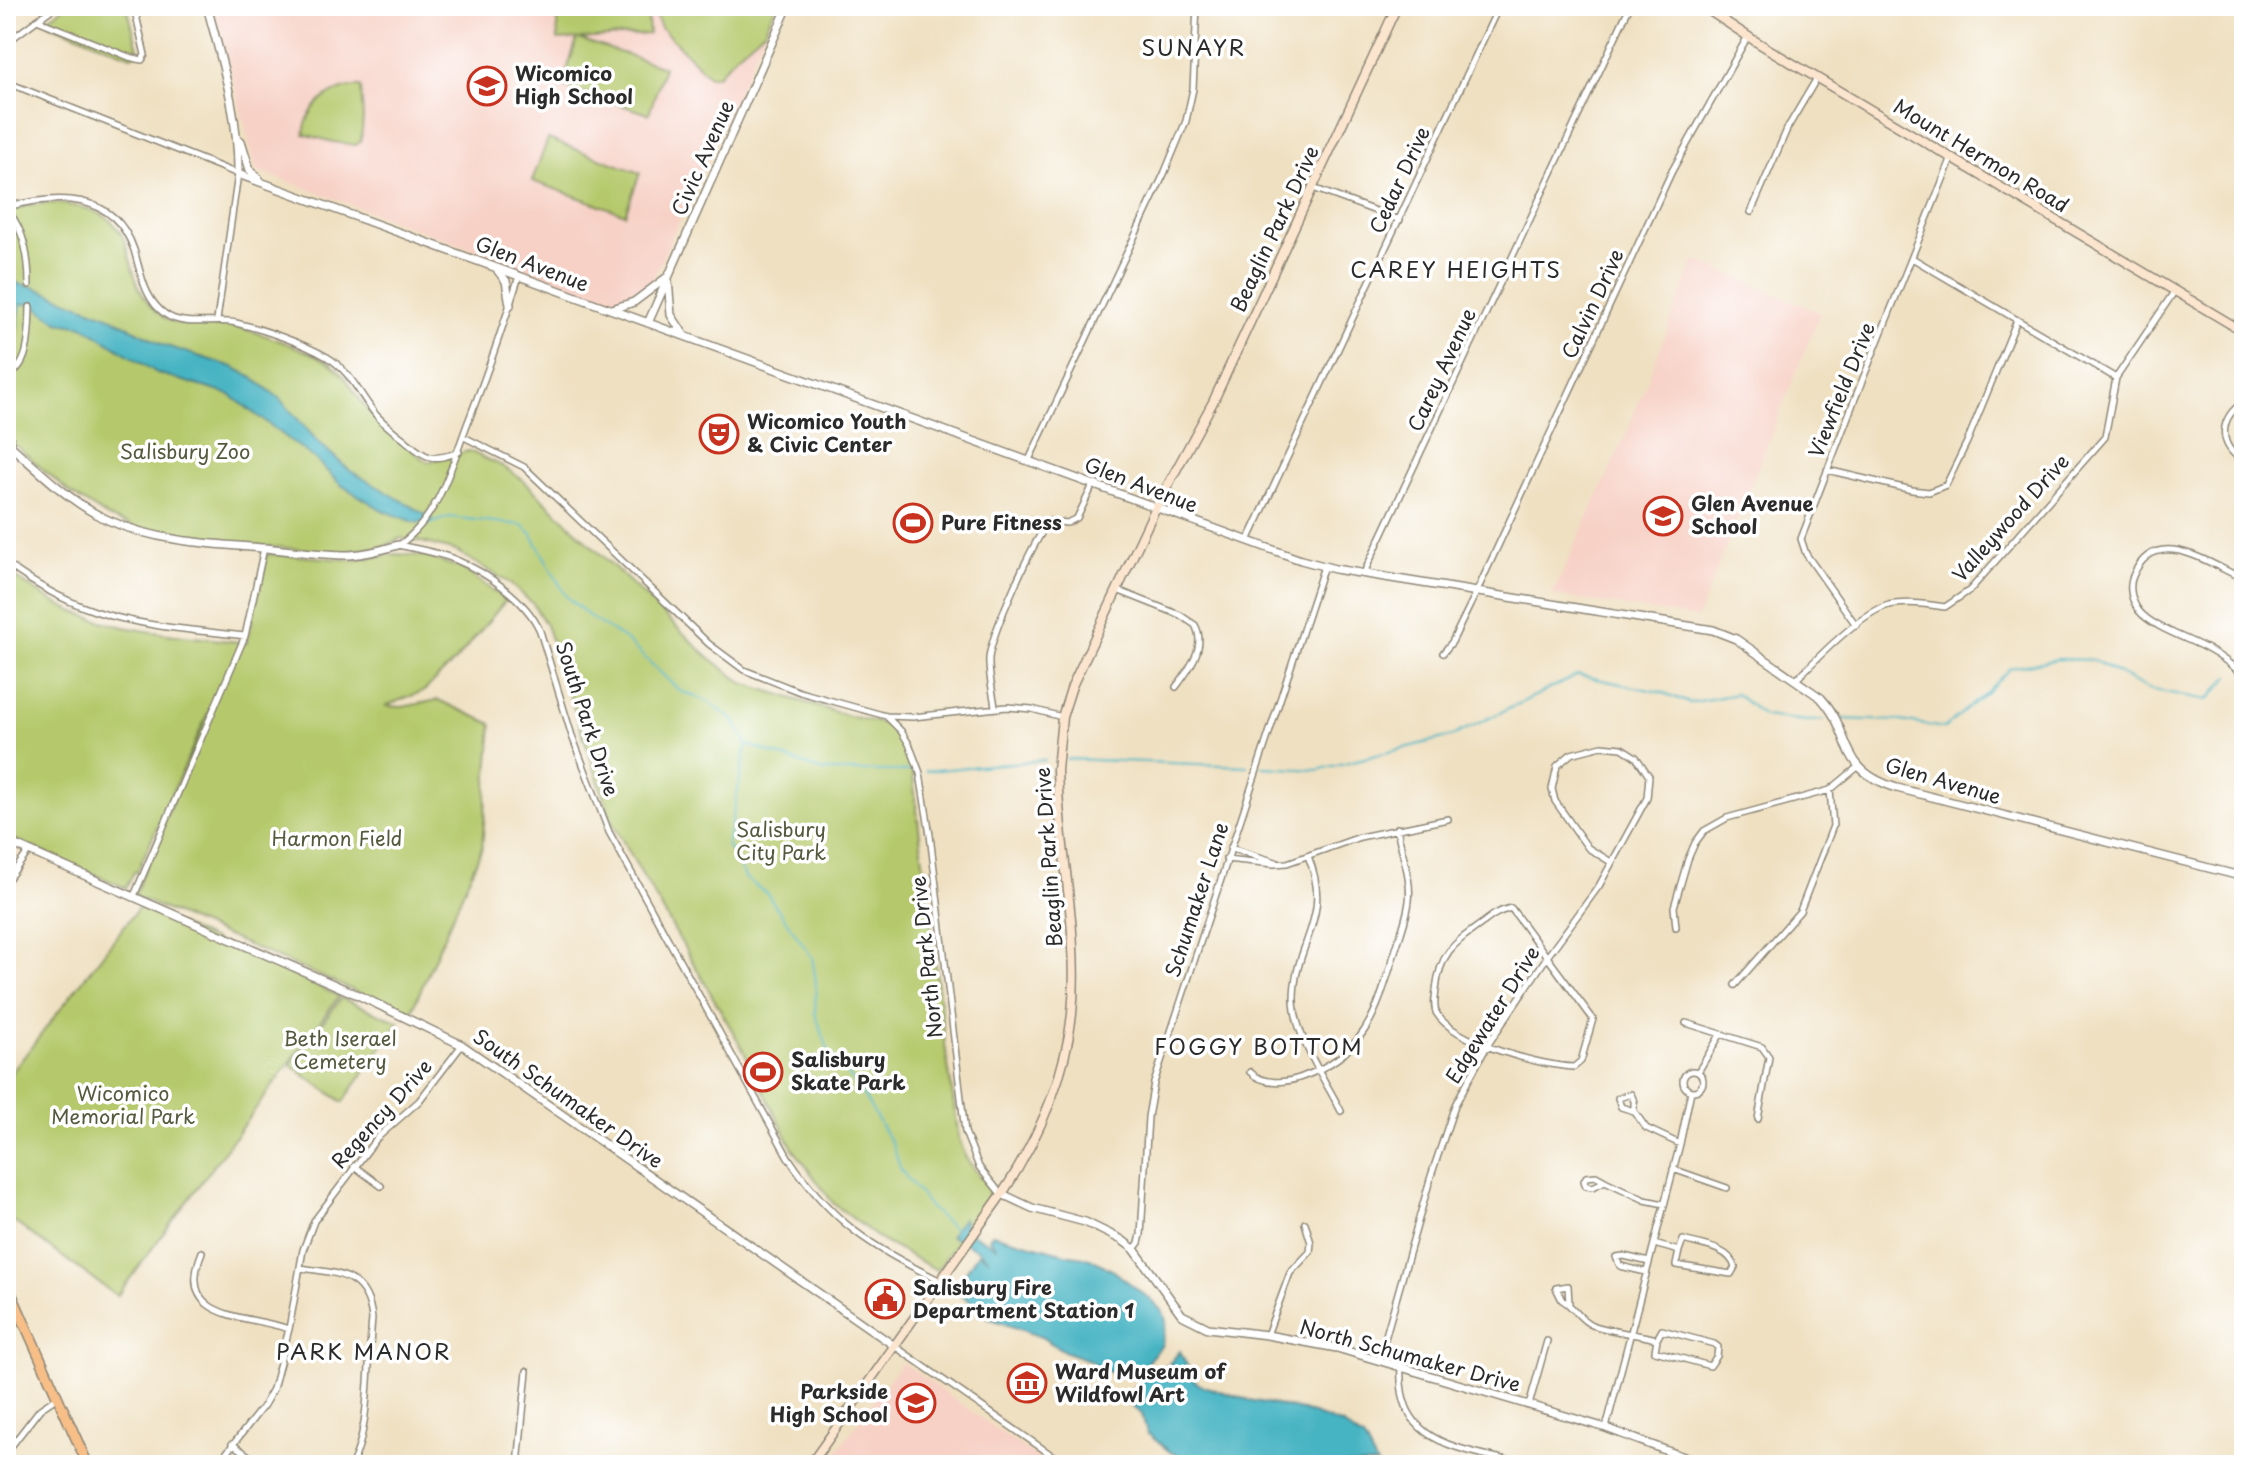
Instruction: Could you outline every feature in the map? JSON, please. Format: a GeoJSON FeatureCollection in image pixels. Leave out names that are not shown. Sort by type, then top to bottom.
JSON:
{"type":"FeatureCollection","features":[{"type":"Feature","properties":{"kind":"main road","name":"Beaglin Park Drive"},"geometry":{"type":"LineString","coordinates":[[810,1465],[977,1231],[1002,1194],[1042,1122],[1061,1070],[1070,1029],[1073,988],[1057,785],[1062,717],[1072,686],[1156,507],[1213,402],[1397,6]]}},
{"type":"Feature","properties":{"kind":"main road","name":"Mount Hermon Road"},"geometry":{"type":"LineString","coordinates":[[1708,7],[1748,36],[1817,78],[2244,332]]}},
{"type":"Feature","properties":{"kind":"main road"},"geometry":{"type":"LineString","coordinates":[[6,1282],[88,1465]]}},
{"type":"Feature","properties":{"kind":"street"},"geometry":{"type":"LineString","coordinates":[[6,43],[56,6]]}},
{"type":"Feature","properties":{"kind":"street"},"geometry":{"type":"LineString","coordinates":[[37,20],[142,60],[145,55],[134,6]]}},
{"type":"Feature","properties":{"kind":"street"},"geometry":{"type":"LineString","coordinates":[[207,6],[250,170],[264,184]]}},
{"type":"Feature","properties":{"kind":"street","name":"Civic Avenue"},"geometry":{"type":"LineString","coordinates":[[648,323],[788,6]]}},
{"type":"Feature","properties":{"kind":"street"},"geometry":{"type":"LineString","coordinates":[[1029,460],[1186,121],[1193,89],[1197,6]]}},
{"type":"Feature","properties":{"kind":"street","name":"Cedar Drive"},"geometry":{"type":"LineString","coordinates":[[1248,541],[1499,6]]}},
{"type":"Feature","properties":{"kind":"street","name":"Carey Avenue"},"geometry":{"type":"LineString","coordinates":[[1364,573],[1630,6]]}},
{"type":"Feature","properties":{"kind":"street","name":"Calvin Drive"},"geometry":{"type":"LineString","coordinates":[[1443,653],[1452,642],[1477,591],[1672,171],[1748,36]]}},
{"type":"Feature","properties":{"kind":"street"},"geometry":{"type":"LineString","coordinates":[[1751,212],[1788,127],[1817,78]]}},
{"type":"Feature","properties":{"kind":"street","name":"Glen Avenue"},"geometry":{"type":"LineString","coordinates":[[6,82],[264,184],[1324,566],[1713,630],[1736,639],[1827,705],[1847,750],[1859,766],[1878,781],[2244,877]]}},
{"type":"Feature","properties":{"kind":"street"},"geometry":{"type":"LineString","coordinates":[[217,320],[238,174],[238,131]]}},
{"type":"Feature","properties":{"kind":"street","name":"Viewfield Drive"},"geometry":{"type":"LineString","coordinates":[[1856,625],[1802,547],[1801,539],[1952,157]]}},
{"type":"Feature","properties":{"kind":"street"},"geometry":{"type":"LineString","coordinates":[[1313,188],[1400,220]]}},
{"type":"Feature","properties":{"kind":"street"},"geometry":{"type":"LineString","coordinates":[[29,285],[27,258],[19,228],[6,208],[44,198],[88,203],[104,211],[124,231],[133,247],[144,285],[160,311],[175,320],[236,323],[328,357],[353,379],[378,417],[427,457],[459,452]]}},
{"type":"Feature","properties":{"kind":"street"},"geometry":{"type":"LineString","coordinates":[[1912,258],[2116,378]]}},
{"type":"Feature","properties":{"kind":"street"},"geometry":{"type":"LineString","coordinates":[[494,266],[506,281],[510,305]]}},
{"type":"Feature","properties":{"kind":"street"},"geometry":{"type":"LineString","coordinates":[[398,545],[420,528],[428,516],[459,452],[519,276]]}},
{"type":"Feature","properties":{"kind":"street"},"geometry":{"type":"LineString","coordinates":[[609,310],[634,302],[668,276]]}},
{"type":"Feature","properties":{"kind":"street"},"geometry":{"type":"LineString","coordinates":[[668,276],[671,315],[686,337]]}},
{"type":"Feature","properties":{"kind":"street","name":"Valleywood Drive"},"geometry":{"type":"LineString","coordinates":[[1796,680],[1827,647],[1883,607],[1903,603],[1945,607],[1970,590],[2105,437],[2116,378],[2174,292]]}},
{"type":"Feature","properties":{"kind":"street"},"geometry":{"type":"LineString","coordinates":[[6,376],[17,371],[24,355],[29,336],[30,307]]}},
{"type":"Feature","properties":{"kind":"street"},"geometry":{"type":"LineString","coordinates":[[1827,470],[1912,490],[1929,492],[1946,485],[2017,320]]}},
{"type":"Feature","properties":{"kind":"street"},"geometry":{"type":"LineString","coordinates":[[2244,402],[2230,412],[2224,431],[2229,448],[2244,461]]}},
{"type":"Feature","properties":{"kind":"street","name":"South Park Drive"},"geometry":{"type":"LineString","coordinates":[[6,416],[9,445],[51,481],[106,519],[154,536],[351,555],[378,552],[398,545],[462,562],[508,592],[532,616],[547,649],[572,736],[609,832],[788,1157],[815,1194],[844,1224],[885,1252],[942,1282]]}},
{"type":"Feature","properties":{"kind":"street"},"geometry":{"type":"LineString","coordinates":[[464,437],[524,467],[709,644],[744,670],[800,692],[886,716],[913,717],[995,707],[1032,709],[1062,717]]}},
{"type":"Feature","properties":{"kind":"street"},"geometry":{"type":"LineString","coordinates":[[995,707],[989,665],[992,643],[1027,560],[1050,521],[1067,523],[1077,518],[1094,484]]}},
{"type":"Feature","properties":{"kind":"street"},"geometry":{"type":"LineString","coordinates":[[2244,579],[2178,549],[2165,547],[2156,550],[2141,564],[2133,575],[2131,585],[2135,604],[2147,618],[2213,651],[2244,676]]}},
{"type":"Feature","properties":{"kind":"street"},"geometry":{"type":"LineString","coordinates":[[134,896],[245,636],[264,548]]}},
{"type":"Feature","properties":{"kind":"street"},"geometry":{"type":"LineString","coordinates":[[6,563],[62,598],[101,615],[144,624],[245,636]]}},
{"type":"Feature","properties":{"kind":"street","name":"Schumaker Lane"},"geometry":{"type":"LineString","coordinates":[[1134,1249],[1141,1235],[1148,1117],[1154,1083],[1324,566]]}},
{"type":"Feature","properties":{"kind":"street"},"geometry":{"type":"LineString","coordinates":[[1117,590],[1180,615],[1195,625],[1200,640],[1198,650],[1176,687]]}},
{"type":"Feature","properties":{"kind":"street","name":"North Park Drive"},"geometry":{"type":"LineString","coordinates":[[886,716],[909,744],[920,773],[965,1132],[979,1167],[1002,1194]]}},
{"type":"Feature","properties":{"kind":"street","name":"Edgewater Drive"},"geometry":{"type":"LineString","coordinates":[[1379,1360],[1455,1105],[1487,1046],[1599,886],[1647,798],[1650,782],[1647,771],[1636,757],[1622,748],[1602,746],[1571,754],[1557,766],[1552,783],[1555,801],[1588,848],[1611,862]]}},
{"type":"Feature","properties":{"kind":"street"},"geometry":{"type":"LineString","coordinates":[[1676,927],[1674,907],[1688,859],[1704,831],[1727,818],[1830,790],[1859,766]]}},
{"type":"Feature","properties":{"kind":"street"},"geometry":{"type":"LineString","coordinates":[[1735,985],[1800,911],[1833,826],[1830,790]]}},
{"type":"Feature","properties":{"kind":"street"},"geometry":{"type":"LineString","coordinates":[[1226,859],[1280,863],[1360,837],[1448,819]]}},
{"type":"Feature","properties":{"kind":"street"},"geometry":{"type":"LineString","coordinates":[[1250,1072],[1254,1077],[1277,1082],[1290,1081],[1345,1054],[1367,1029],[1390,969],[1409,901],[1397,828]]}},
{"type":"Feature","properties":{"kind":"street","name":"South Schumaker Drive"},"geometry":{"type":"LineString","coordinates":[[6,841],[439,1031],[1066,1465]]}},
{"type":"Feature","properties":{"kind":"street"},"geometry":{"type":"LineString","coordinates":[[1230,848],[1280,863]]}},
{"type":"Feature","properties":{"kind":"street"},"geometry":{"type":"LineString","coordinates":[[6,882],[29,851]]}},
{"type":"Feature","properties":{"kind":"street"},"geometry":{"type":"LineString","coordinates":[[1308,856],[1316,877],[1318,898],[1316,918],[1296,975],[1294,1000],[1304,1040],[1341,1111]]}},
{"type":"Feature","properties":{"kind":"street"},"geometry":{"type":"LineString","coordinates":[[1511,908],[1547,957],[1593,1019],[1581,1061],[1574,1067],[1550,1065],[1487,1046],[1459,1033],[1437,1014],[1434,1003],[1436,983],[1450,948],[1499,911],[1511,908]]}},
{"type":"Feature","properties":{"kind":"street"},"geometry":{"type":"LineString","coordinates":[[1686,1023],[1762,1047],[1769,1057],[1758,1119]]}},
{"type":"Feature","properties":{"kind":"street"},"geometry":{"type":"LineString","coordinates":[[1698,1072],[1720,1035]]}},
{"type":"Feature","properties":{"kind":"street","name":"Regency Drive"},"geometry":{"type":"LineString","coordinates":[[217,1465],[273,1389],[289,1329],[303,1250],[314,1221],[354,1166],[391,1124],[419,1101],[462,1045]]}},
{"type":"Feature","properties":{"kind":"street"},"geometry":{"type":"LineString","coordinates":[[1606,1428],[1691,1091],[1702,1085],[1703,1079],[1698,1072],[1691,1071],[1683,1077],[1685,1087],[1691,1091]]}},
{"type":"Feature","properties":{"kind":"street"},"geometry":{"type":"LineString","coordinates":[[1634,1111],[1646,1128],[1680,1144]]}},
{"type":"Feature","properties":{"kind":"street"},"geometry":{"type":"LineString","coordinates":[[354,1166],[381,1186]]}},
{"type":"Feature","properties":{"kind":"street"},"geometry":{"type":"LineString","coordinates":[[1673,1169],[1727,1188]]}},
{"type":"Feature","properties":{"kind":"street"},"geometry":{"type":"LineString","coordinates":[[1605,1181],[1645,1200],[1664,1204]]}},
{"type":"Feature","properties":{"kind":"street","name":"North Schumaker Drive"},"geometry":{"type":"LineString","coordinates":[[1002,1194],[1020,1204],[1099,1228],[1134,1249],[1182,1315],[1208,1328],[1337,1348],[1606,1428],[1705,1465]]}},
{"type":"Feature","properties":{"kind":"street"},"geometry":{"type":"LineString","coordinates":[[1267,1335],[1290,1273],[1310,1252],[1311,1243],[1305,1223]]}},
{"type":"Feature","properties":{"kind":"street"},"geometry":{"type":"LineString","coordinates":[[1683,1240],[1724,1252],[1735,1267],[1731,1274],[1722,1274],[1676,1265],[1679,1251],[1683,1240]]}},
{"type":"Feature","properties":{"kind":"street"},"geometry":{"type":"LineString","coordinates":[[1654,1244],[1679,1251]]}},
{"type":"Feature","properties":{"kind":"street"},"geometry":{"type":"LineString","coordinates":[[202,1252],[194,1274],[195,1289],[204,1303],[222,1313],[289,1329]]}},
{"type":"Feature","properties":{"kind":"street"},"geometry":{"type":"LineString","coordinates":[[1646,1272],[1620,1266],[1616,1257],[1649,1262]]}},
{"type":"Feature","properties":{"kind":"street"},"geometry":{"type":"LineString","coordinates":[[300,1268],[335,1273],[353,1280],[371,1305],[365,1413],[360,1449],[351,1465]]}},
{"type":"Feature","properties":{"kind":"street"},"geometry":{"type":"LineString","coordinates":[[1569,1304],[1591,1325],[1657,1339]]}},
{"type":"Feature","properties":{"kind":"street"},"geometry":{"type":"LineString","coordinates":[[1662,1330],[1714,1344],[1718,1347],[1717,1356],[1710,1366],[1655,1351],[1657,1339],[1662,1330]]}},
{"type":"Feature","properties":{"kind":"street"},"geometry":{"type":"LineString","coordinates":[[1529,1405],[1547,1341]]}},
{"type":"Feature","properties":{"kind":"street"},"geometry":{"type":"LineString","coordinates":[[1401,1366],[1400,1387],[1404,1407],[1416,1426],[1431,1438],[1525,1465]]}},
{"type":"Feature","properties":{"kind":"street"},"geometry":{"type":"LineString","coordinates":[[518,1465],[527,1371]]}},
{"type":"Feature","properties":{"kind":"street"},"geometry":{"type":"LineString","coordinates":[[6,1453],[40,1409],[58,1397]]}},
{"type":"Feature","properties":{"kind":"street"},"geometry":{"type":"LineString","coordinates":[[232,1444],[262,1465]]}},
{"type":"Feature","properties":{"kind":"shaded area","name":"Wicomico High School"},"geometry":{"type":"Polygon","coordinates":[[[214,6],[777,6],[652,281],[636,296],[616,302],[256,170],[214,6]]]}},
{"type":"Feature","properties":{"kind":"shaded area","name":"Glen Avenue School"},"geometry":{"type":"Polygon","coordinates":[[[1695,260],[1820,313],[1697,618],[1552,595],[1625,437],[1695,260]]]}},
{"type":"Feature","properties":{"kind":"shaded area","name":"Parkside High School"},"geometry":{"type":"Polygon","coordinates":[[[902,1362],[1047,1465],[827,1465],[902,1362]]]}},
{"type":"Feature","properties":{"kind":"green space"},"geometry":{"type":"Polygon","coordinates":[[[66,6],[127,6],[138,49],[136,54],[131,56],[50,24],[50,17],[66,6]]]}},
{"type":"Feature","properties":{"kind":"green space"},"geometry":{"type":"Polygon","coordinates":[[[556,6],[647,6],[649,34],[579,39],[664,67],[649,114],[562,86],[577,39],[558,40],[556,6]]]}},
{"type":"Feature","properties":{"kind":"green space"},"geometry":{"type":"Polygon","coordinates":[[[651,6],[776,6],[765,30],[717,76],[709,76],[661,28],[651,6]]]}},
{"type":"Feature","properties":{"kind":"green space"},"geometry":{"type":"Polygon","coordinates":[[[350,87],[361,87],[361,141],[356,145],[304,134],[313,109],[325,97],[350,87]]]}},
{"type":"Feature","properties":{"kind":"green space"},"geometry":{"type":"Polygon","coordinates":[[[548,139],[640,173],[625,214],[532,181],[548,139]]]}},
{"type":"Feature","properties":{"kind":"green space","name":"Salisbury City Park"},"geometry":{"type":"Polygon","coordinates":[[[49,203],[83,208],[106,217],[119,230],[136,281],[146,299],[168,320],[181,324],[239,328],[319,357],[344,376],[381,425],[427,462],[469,451],[523,480],[706,655],[743,683],[845,715],[889,725],[912,769],[959,1138],[966,1158],[992,1193],[937,1270],[882,1241],[833,1203],[792,1147],[740,1044],[613,824],[546,625],[533,604],[508,582],[456,551],[401,538],[383,547],[338,552],[246,545],[139,529],[108,517],[70,493],[6,437],[6,213],[28,205],[49,203]]]}},
{"type":"Feature","properties":{"kind":"green space","name":"Harmon Field"},"geometry":{"type":"Polygon","coordinates":[[[267,554],[355,560],[396,554],[423,556],[461,568],[506,600],[458,658],[424,691],[385,706],[402,707],[438,700],[492,724],[482,848],[410,1015],[134,896],[215,697],[137,872],[134,872],[126,888],[6,836],[6,570],[57,603],[96,619],[160,633],[247,643],[267,554]]]}},
{"type":"Feature","properties":{"kind":"green space","name":"Wicomico Memorial Park"},"geometry":{"type":"Polygon","coordinates":[[[139,907],[339,996],[117,1296],[6,1216],[6,1080],[139,907]]]}},
{"type":"Feature","properties":{"kind":"green space","name":"Beth Iserael Cemetery"},"geometry":{"type":"Polygon","coordinates":[[[341,998],[399,1022],[343,1102],[290,1065],[341,998]]]}},
{"type":"Feature","properties":{"kind":"water"},"geometry":{"type":"Polygon","coordinates":[[[6,276],[19,284],[113,318],[163,345],[233,367],[252,377],[279,398],[319,443],[349,470],[433,519],[430,524],[414,522],[384,511],[341,485],[315,459],[230,395],[157,373],[83,326],[58,322],[32,304],[21,304],[15,339],[6,349],[9,314],[6,310],[6,276]]]}},
{"type":"Feature","properties":{"kind":"water"},"geometry":{"type":"Polygon","coordinates":[[[963,1218],[966,1230],[998,1248],[989,1239],[992,1234],[1090,1258],[1114,1271],[1151,1300],[1163,1312],[1166,1321],[1162,1345],[1147,1362],[1150,1374],[1169,1364],[1180,1351],[1194,1380],[1200,1385],[1249,1400],[1302,1410],[1343,1425],[1364,1440],[1377,1465],[1197,1465],[1170,1452],[1147,1433],[1142,1414],[1123,1400],[1145,1377],[1141,1369],[1122,1375],[1102,1370],[1089,1360],[1066,1352],[1041,1337],[989,1318],[955,1289],[978,1253],[989,1259],[977,1249],[950,1236],[963,1218]]]}},
{"type":"Feature","properties":{"kind":"waterway"},"geometry":{"type":"LineString","coordinates":[[430,524],[449,517],[522,525],[531,533],[566,596],[591,618],[626,640],[680,691],[709,702],[733,720],[747,744],[727,845],[746,879],[767,894],[812,957],[816,982],[815,1013],[829,1052],[859,1088],[892,1144],[901,1170],[931,1209],[955,1230]]}},
{"type":"Feature","properties":{"kind":"waterway"},"geometry":{"type":"LineString","coordinates":[[1840,719],[1901,721],[1944,728],[2010,668],[2058,659],[2093,660],[2148,689],[2208,700],[2229,676]]}},
{"type":"Feature","properties":{"kind":"waterway"},"geometry":{"type":"LineString","coordinates":[[1263,767],[1317,770],[1452,736],[1578,675],[1664,693],[1689,703],[1736,694],[1764,716],[1824,720]]}},
{"type":"Feature","properties":{"kind":"waterway"},"geometry":{"type":"LineString","coordinates":[[748,745],[823,771],[911,771]]}},
{"type":"Feature","properties":{"kind":"waterway"},"geometry":{"type":"LineString","coordinates":[[1067,759],[1248,766]]}},
{"type":"Feature","properties":{"kind":"waterway"},"geometry":{"type":"LineString","coordinates":[[926,771],[1045,760]]}},
{"type":"Feature","properties":{"kind":"place","name":"Wicomico High School"},"geometry":{"type":"Point","coordinates":[487,86]}},
{"type":"Feature","properties":{"kind":"place","name":"Wicomico Youth & Civic Center"},"geometry":{"type":"Point","coordinates":[719,434]}},
{"type":"Feature","properties":{"kind":"place","name":"Glen Avenue School"},"geometry":{"type":"Point","coordinates":[1663,516]}},
{"type":"Feature","properties":{"kind":"place","name":"Pure Fitness"},"geometry":{"type":"Point","coordinates":[913,523]}},
{"type":"Feature","properties":{"kind":"place","name":"Salisbury Skate Park"},"geometry":{"type":"Point","coordinates":[763,1072]}},
{"type":"Feature","properties":{"kind":"place","name":"Salisbury Fire Department Station 1"},"geometry":{"type":"Point","coordinates":[885,1299]}},
{"type":"Feature","properties":{"kind":"place","name":"Ward Museum of Wildfowl Art"},"geometry":{"type":"Point","coordinates":[1027,1383]}},
{"type":"Feature","properties":{"kind":"place","name":"Parkside High School"},"geometry":{"type":"Point","coordinates":[916,1403]}},
{"type":"Feature","properties":{"kind":"district","name":"SUNAYR"},"geometry":{"type":"Point","coordinates":[1194,48]}},
{"type":"Feature","properties":{"kind":"district","name":"CAREY HEIGHTS"},"geometry":{"type":"Point","coordinates":[1456,270]}},
{"type":"Feature","properties":{"kind":"district","name":"FOGGY BOTTOM"},"geometry":{"type":"Point","coordinates":[1259,1047]}},
{"type":"Feature","properties":{"kind":"district","name":"PARK MANOR"},"geometry":{"type":"Point","coordinates":[364,1352]}},
{"type":"Feature","properties":{"kind":"park label","name":"Salisbury Zoo"},"geometry":{"type":"Point","coordinates":[185,452]}}]}
